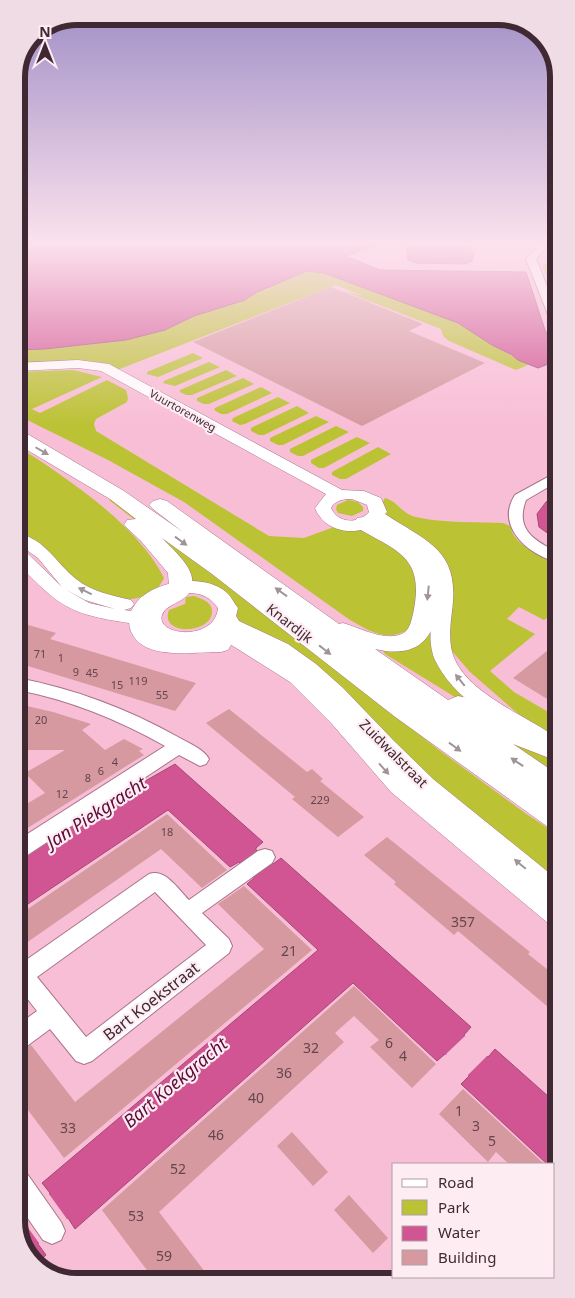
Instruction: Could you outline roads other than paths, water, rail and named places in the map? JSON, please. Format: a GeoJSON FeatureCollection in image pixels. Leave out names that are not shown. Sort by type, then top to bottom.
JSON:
{"type":"FeatureCollection","features":[{"type":"Feature","properties":{"kind":"main road","name":"Knardijk"},"geometry":{"type":"LineString","coordinates":[[25,426],[63,444],[117,475],[207,538],[376,663],[550,784]]}},
{"type":"Feature","properties":{"kind":"main road","name":"Knardijk"},"geometry":{"type":"LineString","coordinates":[[25,441],[117,495],[220,569],[403,709],[550,813]]}},
{"type":"Feature","properties":{"kind":"main road"},"geometry":{"type":"LineString","coordinates":[[68,465],[84,486],[149,536],[170,560],[171,581],[165,593]]}},
{"type":"Feature","properties":{"kind":"main road"},"geometry":{"type":"LineString","coordinates":[[320,621],[367,639],[394,644],[415,638],[420,630],[430,588],[428,576],[414,553],[371,519]]}},
{"type":"Feature","properties":{"kind":"main road"},"geometry":{"type":"LineString","coordinates":[[376,663],[495,725],[550,747]]}},
{"type":"Feature","properties":{"kind":"street","name":"Vuurtorenweg"},"geometry":{"type":"LineString","coordinates":[[25,367],[78,364],[104,368],[333,498]]}},
{"type":"Feature","properties":{"kind":"street","name":"Vuurtorenweg"},"geometry":{"type":"LineString","coordinates":[[25,371],[73,369],[100,373],[333,498]]}},
{"type":"Feature","properties":{"kind":"street"},"geometry":{"type":"LineString","coordinates":[[550,480],[520,498],[513,517],[516,528],[550,554]]}},
{"type":"Feature","properties":{"kind":"street"},"geometry":{"type":"LineString","coordinates":[[352,494],[369,498],[377,505],[378,512],[371,519],[348,525],[332,521],[323,511],[333,498],[352,494]]}},
{"type":"Feature","properties":{"kind":"street"},"geometry":{"type":"LineString","coordinates":[[371,519],[416,540],[439,562],[445,576],[446,593],[440,621],[440,641],[445,660],[461,683],[473,695],[550,745]]}},
{"type":"Feature","properties":{"kind":"street"},"geometry":{"type":"LineString","coordinates":[[25,541],[45,553],[65,580],[81,590],[118,604],[128,605],[165,593],[201,588],[219,595],[228,608],[227,617],[221,627],[204,641]]}},
{"type":"Feature","properties":{"kind":"street"},"geometry":{"type":"LineString","coordinates":[[25,561],[53,591],[82,607],[110,619],[144,623]]}},
{"type":"Feature","properties":{"kind":"street"},"geometry":{"type":"LineString","coordinates":[[165,593],[179,594],[165,600],[155,608],[144,623],[140,611],[165,593]]}},
{"type":"Feature","properties":{"kind":"street","name":"Zuidwalstraat"},"geometry":{"type":"LineString","coordinates":[[227,617],[232,625],[282,649],[310,669],[336,693],[385,746],[425,785],[550,888]]}},
{"type":"Feature","properties":{"kind":"street","name":"Zuidwalstraat"},"geometry":{"type":"LineString","coordinates":[[144,623],[148,638],[161,645],[187,648],[204,641],[228,646],[268,659],[297,677],[319,698],[399,786],[550,909]]}},
{"type":"Feature","properties":{"kind":"street"},"geometry":{"type":"LineString","coordinates":[[25,686],[72,698],[140,724],[200,759]]}},
{"type":"Feature","properties":{"kind":"street"},"geometry":{"type":"LineString","coordinates":[[25,845],[179,746]]}},
{"type":"Feature","properties":{"kind":"street"},"geometry":{"type":"LineString","coordinates":[[188,912],[265,857]]}},
{"type":"Feature","properties":{"kind":"street","name":"Bart Koekstraat"},"geometry":{"type":"LineString","coordinates":[[25,973],[156,880],[221,946],[84,1053],[25,979]]}},
{"type":"Feature","properties":{"kind":"street"},"geometry":{"type":"LineString","coordinates":[[25,1034],[52,1014]]}},
{"type":"Feature","properties":{"kind":"street"},"geometry":{"type":"LineString","coordinates":[[25,1191],[52,1231]]}},
{"type":"Feature","properties":{"kind":"water"},"geometry":{"type":"Polygon","coordinates":[[[25,306],[227,306],[194,316],[165,330],[126,340],[25,350],[25,306]]]}},
{"type":"Feature","properties":{"kind":"water"},"geometry":{"type":"Polygon","coordinates":[[[411,306],[537,306],[545,330],[550,338],[550,363],[538,368],[518,360],[458,323],[411,306]]]}},
{"type":"Feature","properties":{"kind":"water"},"geometry":{"type":"Polygon","coordinates":[[[550,499],[550,535],[539,527],[537,514],[550,499]]]}},
{"type":"Feature","properties":{"kind":"water"},"geometry":{"type":"Polygon","coordinates":[[[175,764],[263,842],[256,850],[273,864],[281,858],[471,1027],[464,1035],[465,1038],[485,1056],[488,1057],[495,1049],[550,1098],[550,1163],[546,1163],[461,1084],[469,1076],[468,1073],[448,1054],[445,1054],[437,1061],[353,983],[75,1229],[68,1218],[64,1219],[39,1241],[38,1244],[46,1255],[42,1259],[30,1244],[26,1231],[25,1216],[49,1196],[50,1193],[42,1183],[318,950],[247,884],[254,878],[254,875],[239,862],[230,867],[168,810],[25,906],[25,850],[175,764]]]}},
{"type":"Feature","properties":{"kind":"water label","name":"Jan Piekgracht"},"geometry":{"type":"Point","coordinates":[96,812]}},
{"type":"Feature","properties":{"kind":"water label","name":"Bart Koekgracht"},"geometry":{"type":"Point","coordinates":[175,1082]}}]}
